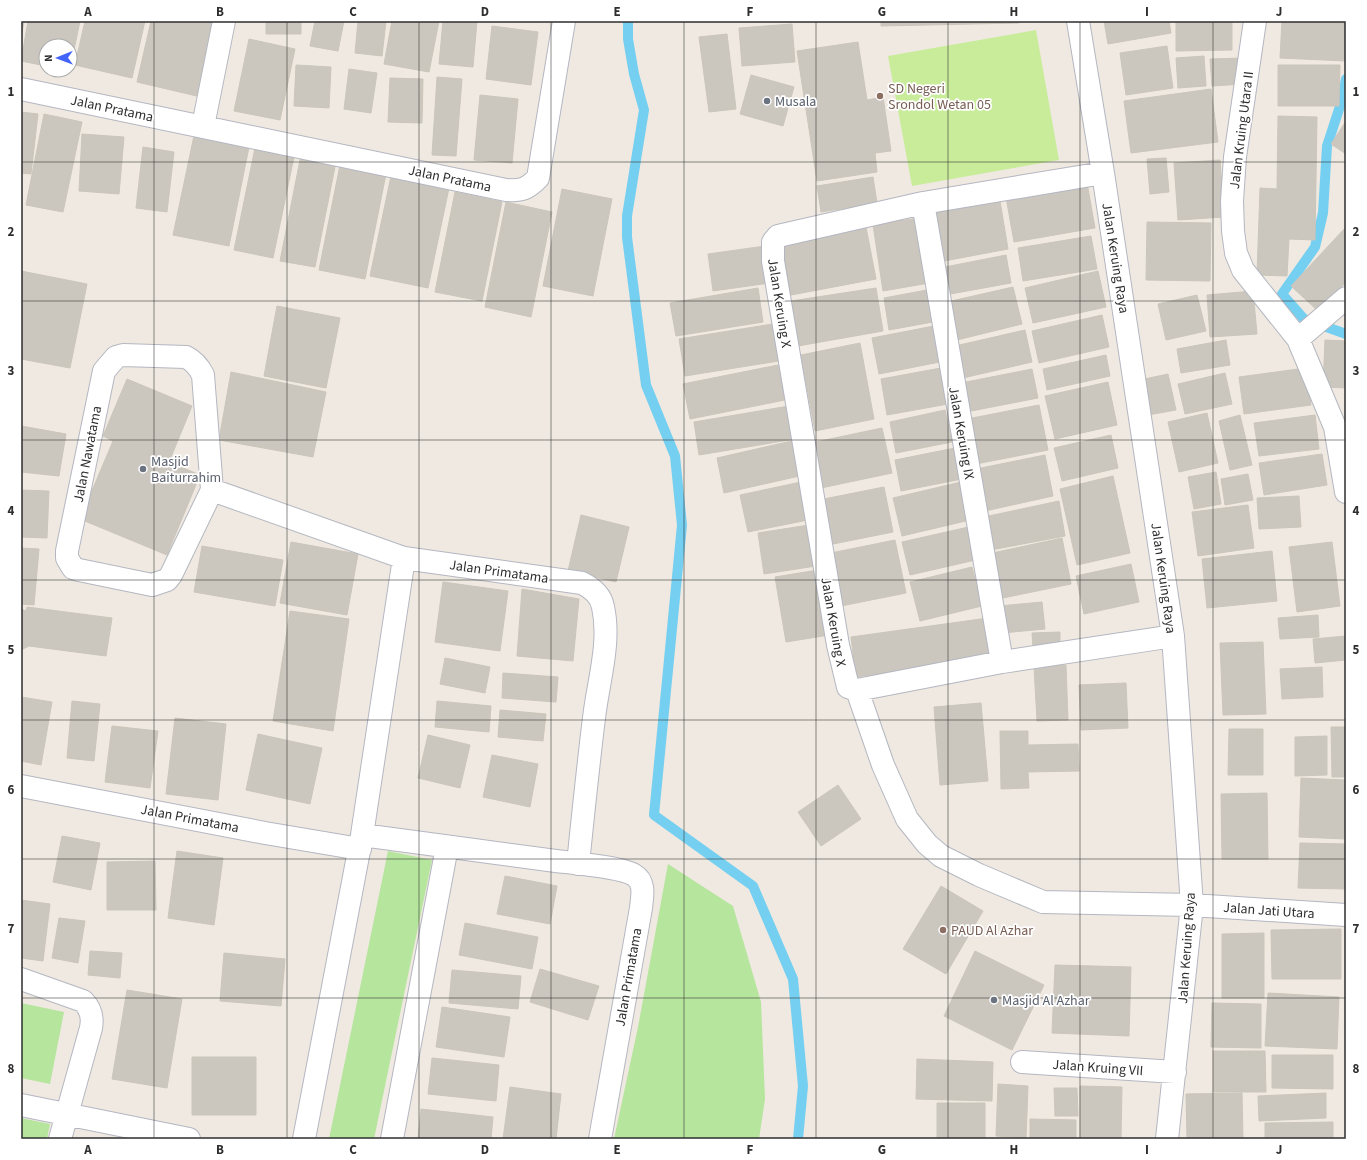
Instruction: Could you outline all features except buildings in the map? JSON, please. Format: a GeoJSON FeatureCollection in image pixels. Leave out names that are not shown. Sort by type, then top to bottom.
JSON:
{"type":"FeatureCollection","features":[{"type":"Feature","properties":{"kind":"street"},"geometry":{"type":"LineString","coordinates":[[203,126],[224,21]]}},
{"type":"Feature","properties":{"kind":"street","name":"Jalan Pratama"},"geometry":{"type":"LineString","coordinates":[[21,89],[506,190],[520,191],[531,185],[538,178],[564,21]]}},
{"type":"Feature","properties":{"kind":"street","name":"Jalan Keruing Raya"},"geometry":{"type":"LineString","coordinates":[[1078,21],[1103,173],[1173,636],[1192,905],[1167,1139]]}},
{"type":"Feature","properties":{"kind":"street","name":"Jalan Kruing Utara II"},"geometry":{"type":"LineString","coordinates":[[1255,21],[1235,157],[1232,201],[1233,231],[1236,254],[1243,270],[1307,330],[1340,427],[1346,492]]}},
{"type":"Feature","properties":{"kind":"street","name":"Jalan Keruing X"},"geometry":{"type":"LineString","coordinates":[[857,690],[850,689],[846,685],[838,645],[774,269],[773,242],[778,236],[923,203],[1103,173]]}},
{"type":"Feature","properties":{"kind":"street","name":"Jalan Keruing IX"},"geometry":{"type":"LineString","coordinates":[[923,203],[1002,662]]}},
{"type":"Feature","properties":{"kind":"street"},"geometry":{"type":"LineString","coordinates":[[1307,330],[1346,298]]}},
{"type":"Feature","properties":{"kind":"street","name":"Jalan Nawatama"},"geometry":{"type":"LineString","coordinates":[[123,355],[186,357],[192,360],[199,368],[203,375],[212,490],[171,575],[167,580],[152,585],[73,568],[67,558],[67,551],[102,378],[104,371],[116,357],[123,355]]}},
{"type":"Feature","properties":{"kind":"street"},"geometry":{"type":"LineString","coordinates":[[212,490],[404,558],[361,842],[304,1139]]}},
{"type":"Feature","properties":{"kind":"street","name":"Jalan Primatama"},"geometry":{"type":"LineString","coordinates":[[404,558],[582,583],[591,587],[598,594],[603,604],[605,637],[594,718],[578,864]]}},
{"type":"Feature","properties":{"kind":"street"},"geometry":{"type":"LineString","coordinates":[[857,690],[1002,662],[1173,636]]}},
{"type":"Feature","properties":{"kind":"street","name":"Jalan Jati Utara"},"geometry":{"type":"LineString","coordinates":[[857,690],[883,765],[907,819],[927,844],[942,856],[979,875],[1043,902],[1192,905],[1346,915]]}},
{"type":"Feature","properties":{"kind":"street","name":"Jalan Primatama"},"geometry":{"type":"LineString","coordinates":[[21,786],[265,833],[361,842],[447,847],[578,864],[635,875],[641,882],[643,892],[600,1139]]}},
{"type":"Feature","properties":{"kind":"street"},"geometry":{"type":"LineString","coordinates":[[392,1139],[447,847]]}},
{"type":"Feature","properties":{"kind":"street"},"geometry":{"type":"LineString","coordinates":[[21,979],[83,1001],[88,1006],[92,1015],[91,1028],[60,1139]]}},
{"type":"Feature","properties":{"kind":"street","name":"Jalan Kruing VII"},"geometry":{"type":"LineString","coordinates":[[1022,1062],[1175,1072]]}},
{"type":"Feature","properties":{"kind":"street"},"geometry":{"type":"LineString","coordinates":[[21,1105],[189,1139]]}},
{"type":"Feature","properties":{"kind":"green space"},"geometry":{"type":"Polygon","coordinates":[[[1036,30],[1059,160],[912,186],[888,56],[1036,30]]]}},
{"type":"Feature","properties":{"kind":"green space"},"geometry":{"type":"Polygon","coordinates":[[[388,851],[432,860],[374,1139],[329,1139],[388,851]]]}},
{"type":"Feature","properties":{"kind":"green space"},"geometry":{"type":"Polygon","coordinates":[[[668,864],[733,906],[761,1002],[765,1099],[759,1139],[614,1139],[638,1027],[668,864]]]}},
{"type":"Feature","properties":{"kind":"green space"},"geometry":{"type":"Polygon","coordinates":[[[21,1003],[64,1012],[50,1084],[21,1078],[21,1003]]]}},
{"type":"Feature","properties":{"kind":"green space"},"geometry":{"type":"Polygon","coordinates":[[[21,1118],[50,1124],[47,1139],[21,1139],[21,1118]]]}},
{"type":"Feature","properties":{"kind":"waterway"},"geometry":{"type":"LineString","coordinates":[[628,21],[628,39],[634,74],[644,110],[627,216],[627,237],[646,385],[675,456],[682,525],[654,815],[753,886],[793,979],[803,1086],[798,1139]]}},
{"type":"Feature","properties":{"kind":"waterway"},"geometry":{"type":"LineString","coordinates":[[1346,79],[1342,100],[1327,146],[1323,213],[1315,247],[1282,294],[1304,319],[1346,334]]}},
{"type":"Feature","properties":{"kind":"place","name":"SD Negeri Srondol Wetan 05"},"geometry":{"type":"Point","coordinates":[880,96]}},
{"type":"Feature","properties":{"kind":"place","name":"Musala"},"geometry":{"type":"Point","coordinates":[767,101]}},
{"type":"Feature","properties":{"kind":"place","name":"Masjid Baiturrahim"},"geometry":{"type":"Point","coordinates":[143,469]}},
{"type":"Feature","properties":{"kind":"place","name":"PAUD Al Azhar"},"geometry":{"type":"Point","coordinates":[943,930]}},
{"type":"Feature","properties":{"kind":"place","name":"Masjid Al Azhar"},"geometry":{"type":"Point","coordinates":[994,1000]}}]}
